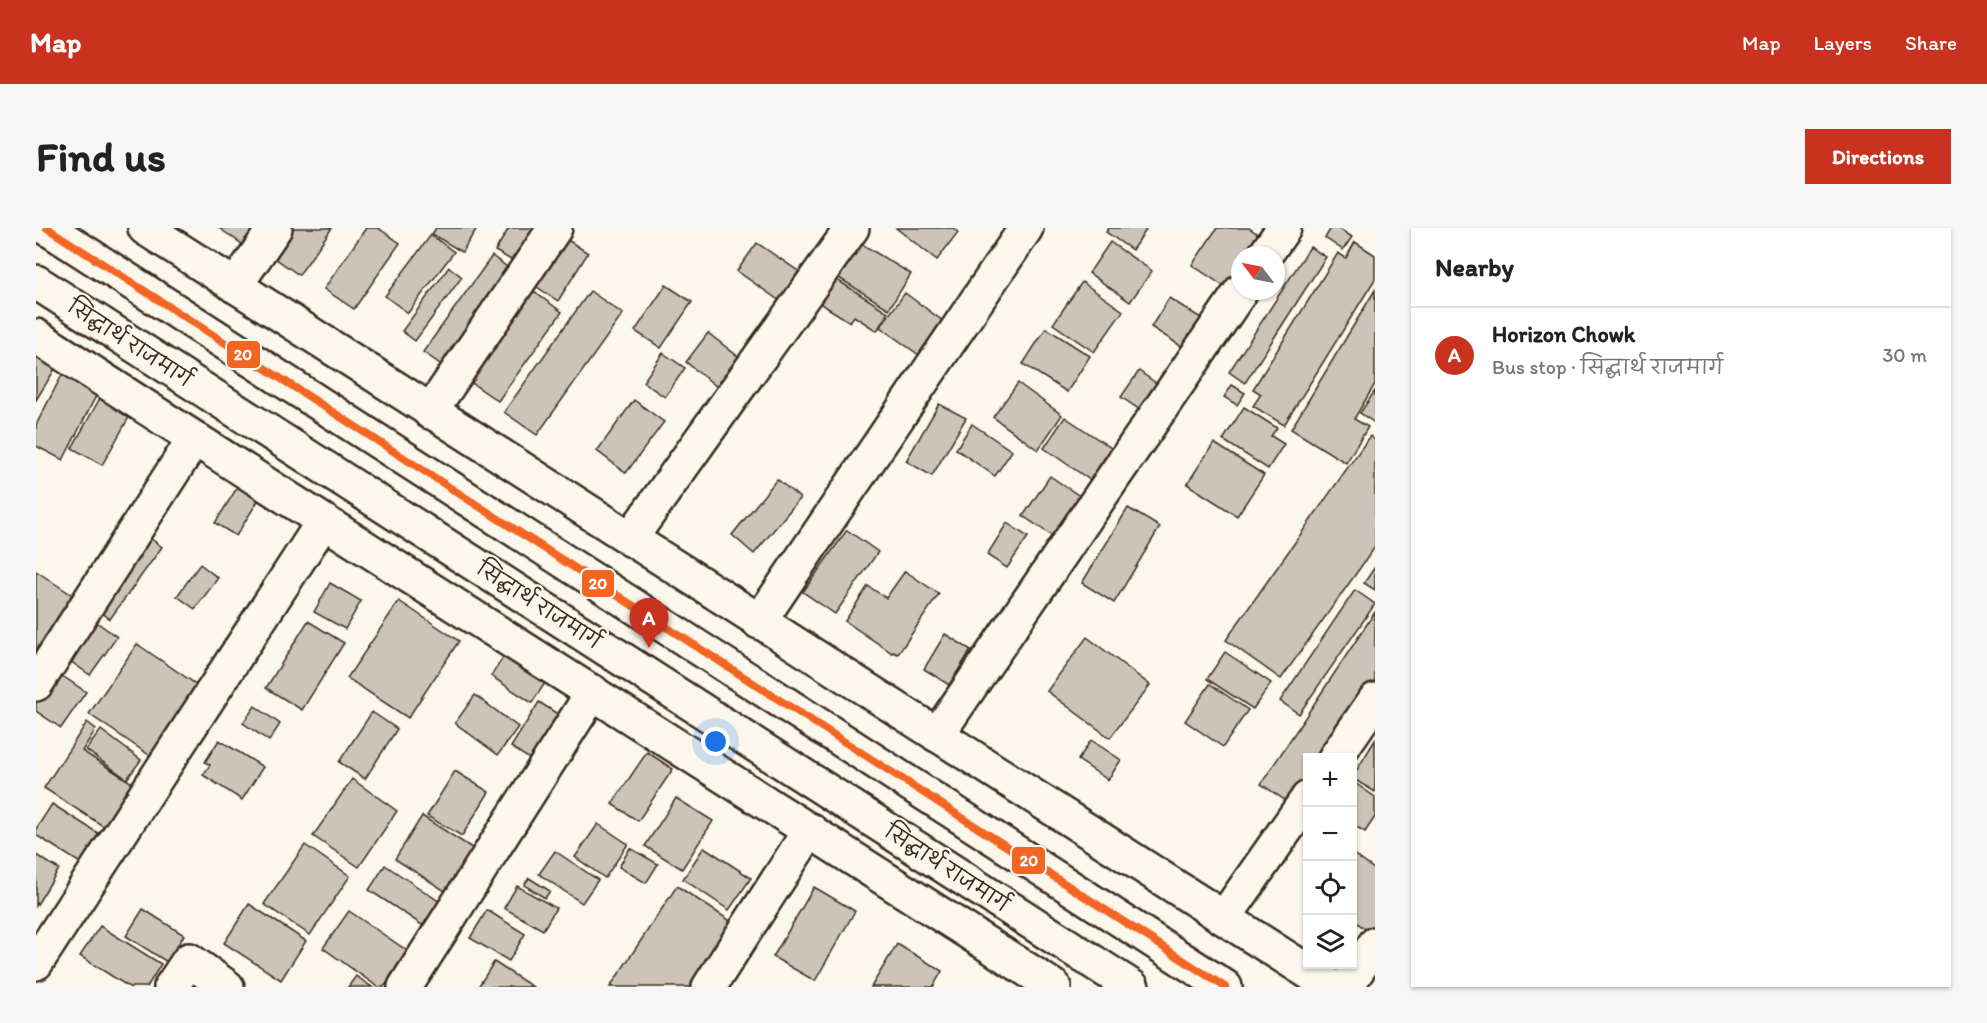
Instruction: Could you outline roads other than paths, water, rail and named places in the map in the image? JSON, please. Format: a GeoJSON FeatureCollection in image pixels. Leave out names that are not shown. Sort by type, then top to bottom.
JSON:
{"type":"FeatureCollection","features":[{"type":"Feature","properties":{"kind":"main road"},"geometry":{"type":"LineString","coordinates":[[47,228],[1225,987]]}},
{"type":"Feature","properties":{"kind":"main road"},"geometry":{"type":"LineString","coordinates":[[236,286],[275,228]]}},
{"type":"Feature","properties":{"kind":"main road"},"geometry":{"type":"LineString","coordinates":[[430,412],[555,228]]}},
{"type":"Feature","properties":{"kind":"main road"},"geometry":{"type":"LineString","coordinates":[[630,539],[852,228]]}},
{"type":"Feature","properties":{"kind":"main road"},"geometry":{"type":"LineString","coordinates":[[759,622],[1026,228]]}},
{"type":"Feature","properties":{"kind":"main road"},"geometry":{"type":"LineString","coordinates":[[1271,246],[1284,228]]}},
{"type":"Feature","properties":{"kind":"main road"},"geometry":{"type":"LineString","coordinates":[[161,232],[236,286],[430,412],[1332,987]]}},
{"type":"Feature","properties":{"kind":"main road","name":"सिद्धार्थ राजमार्ग"},"geometry":{"type":"LineString","coordinates":[[36,282],[1132,987]]}},
{"type":"Feature","properties":{"kind":"main road"},"geometry":{"type":"LineString","coordinates":[[937,735],[1234,300]]}},
{"type":"Feature","properties":{"kind":"main road"},"geometry":{"type":"LineString","coordinates":[[36,336],[323,522],[1054,987]]}},
{"type":"Feature","properties":{"kind":"main road"},"geometry":{"type":"LineString","coordinates":[[36,684],[194,439]]}},
{"type":"Feature","properties":{"kind":"main road"},"geometry":{"type":"LineString","coordinates":[[36,963],[323,522]]}},
{"type":"Feature","properties":{"kind":"main road"},"geometry":{"type":"LineString","coordinates":[[405,987],[593,692]]}},
{"type":"Feature","properties":{"kind":"main road"},"geometry":{"type":"LineString","coordinates":[[1338,753],[1375,700]]}},
{"type":"Feature","properties":{"kind":"main road"},"geometry":{"type":"LineString","coordinates":[[1224,918],[1303,805]]}},
{"type":"Feature","properties":{"kind":"main road"},"geometry":{"type":"LineString","coordinates":[[709,987],[810,830]]}},
{"type":"Feature","properties":{"kind":"main road"},"geometry":{"type":"LineString","coordinates":[[1346,987],[1375,944]]}},
{"type":"Feature","properties":{"kind":"main road"},"geometry":{"type":"LineString","coordinates":[[171,987],[189,960],[227,987]]}},
{"type":"Feature","properties":{"kind":"place","name":"Horizon Chowk"},"geometry":{"type":"Point","coordinates":[649,648]}}]}
